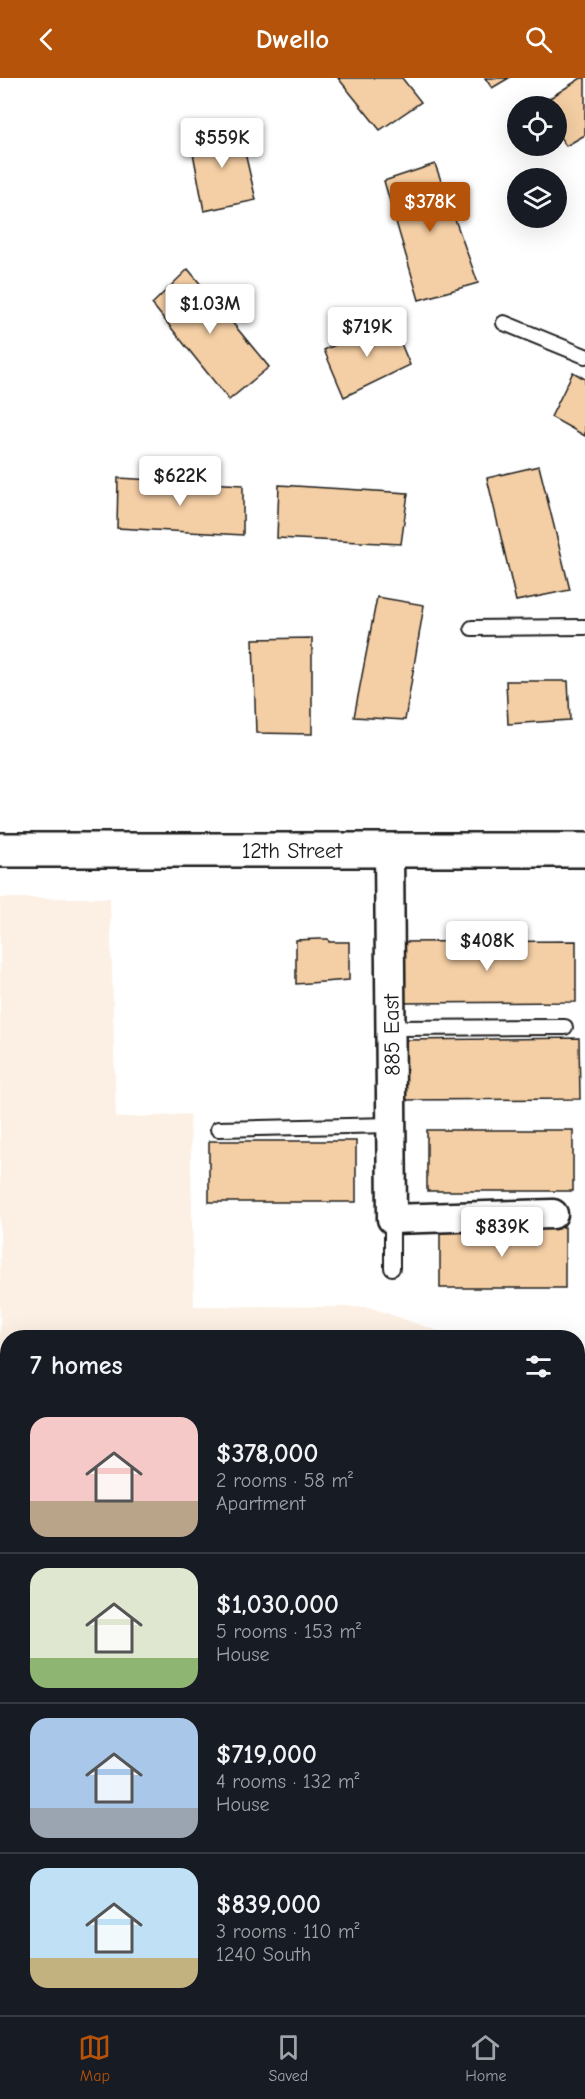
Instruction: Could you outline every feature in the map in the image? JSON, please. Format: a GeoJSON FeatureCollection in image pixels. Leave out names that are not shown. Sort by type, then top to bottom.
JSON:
{"type":"FeatureCollection","features":[{"type":"Feature","properties":{"kind":"main road","name":"12th Street"},"geometry":{"type":"LineString","coordinates":[[0,850],[585,850]]}},
{"type":"Feature","properties":{"kind":"street","name":"885 East"},"geometry":{"type":"LineString","coordinates":[[388,850],[392,1220]]}},
{"type":"Feature","properties":{"kind":"street"},"geometry":{"type":"LineString","coordinates":[[392,1220],[553,1214]]}},
{"type":"Feature","properties":{"kind":"lane"},"geometry":{"type":"LineString","coordinates":[[504,323],[585,356]]}},
{"type":"Feature","properties":{"kind":"lane"},"geometry":{"type":"LineString","coordinates":[[472,628],[585,627]]}},
{"type":"Feature","properties":{"kind":"lane"},"geometry":{"type":"LineString","coordinates":[[391,1028],[565,1026]]}},
{"type":"Feature","properties":{"kind":"lane"},"geometry":{"type":"LineString","coordinates":[[218,1129],[392,1125]]}},
{"type":"Feature","properties":{"kind":"lane"},"geometry":{"type":"LineString","coordinates":[[392,1220],[392,1268]]}},
{"type":"Feature","properties":{"kind":"shaded area"},"geometry":{"type":"Polygon","coordinates":[[[0,898],[110,898],[116,1118],[190,1114],[194,1306],[369,1307],[435,1330],[0,1330],[0,898]]]}},
{"type":"Feature","properties":{"kind":"building"},"geometry":{"type":"Polygon","coordinates":[[[338,78],[402,78],[421,102],[380,130],[338,78]]]}},
{"type":"Feature","properties":{"kind":"building"},"geometry":{"type":"Polygon","coordinates":[[[485,78],[509,78],[492,88],[485,78]]]}},
{"type":"Feature","properties":{"kind":"building"},"geometry":{"type":"Polygon","coordinates":[[[581,78],[585,78],[585,135],[567,145],[567,96],[553,96],[581,78]]]}},
{"type":"Feature","properties":{"kind":"building"},"geometry":{"type":"Polygon","coordinates":[[[239,127],[256,200],[204,211],[190,137],[239,127]]]}},
{"type":"Feature","properties":{"kind":"building"},"geometry":{"type":"Polygon","coordinates":[[[435,164],[478,283],[419,300],[384,181],[435,164]]]}},
{"type":"Feature","properties":{"kind":"building"},"geometry":{"type":"Polygon","coordinates":[[[188,269],[269,367],[229,400],[152,304],[188,269]]]}},
{"type":"Feature","properties":{"kind":"building"},"geometry":{"type":"Polygon","coordinates":[[[391,320],[410,365],[344,397],[324,350],[391,320]]]}},
{"type":"Feature","properties":{"kind":"building"},"geometry":{"type":"Polygon","coordinates":[[[573,372],[585,379],[585,436],[551,417],[573,372]]]}},
{"type":"Feature","properties":{"kind":"building"},"geometry":{"type":"Polygon","coordinates":[[[539,466],[570,590],[516,601],[487,478],[539,466]]]}},
{"type":"Feature","properties":{"kind":"building"},"geometry":{"type":"Polygon","coordinates":[[[118,478],[243,485],[243,535],[117,528],[118,478]]]}},
{"type":"Feature","properties":{"kind":"building"},"geometry":{"type":"Polygon","coordinates":[[[279,485],[408,493],[401,544],[277,538],[279,485]]]}},
{"type":"Feature","properties":{"kind":"building"},"geometry":{"type":"Polygon","coordinates":[[[377,597],[424,605],[405,720],[354,717],[377,597]]]}},
{"type":"Feature","properties":{"kind":"building"},"geometry":{"type":"Polygon","coordinates":[[[312,638],[312,734],[256,733],[253,639],[312,638]]]}},
{"type":"Feature","properties":{"kind":"building"},"geometry":{"type":"Polygon","coordinates":[[[506,681],[568,681],[570,720],[508,724],[506,681]]]}},
{"type":"Feature","properties":{"kind":"building"},"geometry":{"type":"Polygon","coordinates":[[[328,939],[329,942],[349,942],[349,980],[296,984],[296,940],[328,939]]]}},
{"type":"Feature","properties":{"kind":"building"},"geometry":{"type":"Polygon","coordinates":[[[576,941],[576,1002],[399,1003],[398,942],[576,941]]]}},
{"type":"Feature","properties":{"kind":"building"},"geometry":{"type":"Polygon","coordinates":[[[579,1038],[580,1099],[402,1100],[402,1040],[579,1038]]]}},
{"type":"Feature","properties":{"kind":"building"},"geometry":{"type":"Polygon","coordinates":[[[427,1130],[573,1130],[573,1191],[427,1191],[427,1130]]]}},
{"type":"Feature","properties":{"kind":"building"},"geometry":{"type":"Polygon","coordinates":[[[209,1141],[356,1141],[356,1202],[209,1202],[209,1141]]]}},
{"type":"Feature","properties":{"kind":"building"},"geometry":{"type":"Polygon","coordinates":[[[440,1227],[565,1227],[565,1288],[440,1288],[440,1227]]]}}]}
